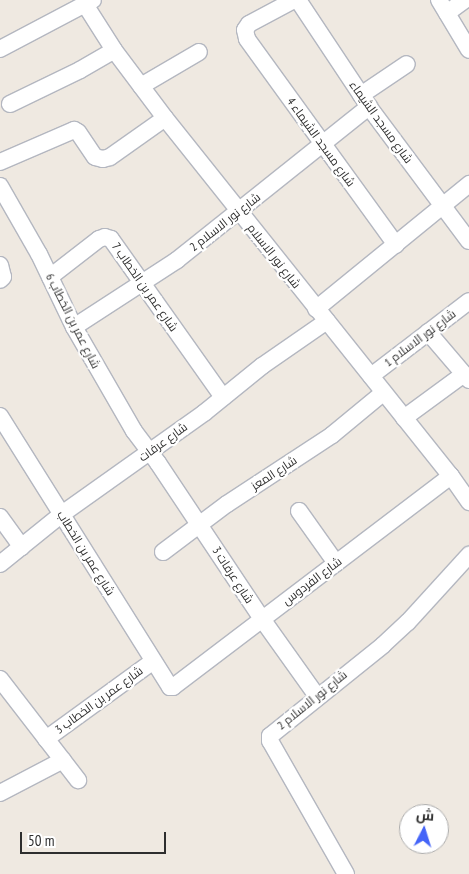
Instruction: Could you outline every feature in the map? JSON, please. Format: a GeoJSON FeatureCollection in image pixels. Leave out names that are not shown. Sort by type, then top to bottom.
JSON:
{"type":"FeatureCollection","features":[{"type":"Feature","properties":{"kind":"street"},"geometry":{"type":"LineString","coordinates":[[465,0],[443,6],[469,50]]}},
{"type":"Feature","properties":{"kind":"street","name":"شارع مسجد الشيماء 4"},"geometry":{"type":"LineString","coordinates":[[299,1],[249,24],[245,30],[246,39],[396,245]]}},
{"type":"Feature","properties":{"kind":"street","name":"شارع مسجد الشيماء"},"geometry":{"type":"LineString","coordinates":[[299,1],[365,101],[469,241]]}},
{"type":"Feature","properties":{"kind":"street"},"geometry":{"type":"LineString","coordinates":[[0,49],[90,3]]}},
{"type":"Feature","properties":{"kind":"street","name":"شارع نور الاسلام"},"geometry":{"type":"LineString","coordinates":[[90,3],[114,50],[165,118],[467,496]]}},
{"type":"Feature","properties":{"kind":"street"},"geometry":{"type":"LineString","coordinates":[[10,104],[80,70],[114,50]]}},
{"type":"Feature","properties":{"kind":"street"},"geometry":{"type":"LineString","coordinates":[[141,86],[200,52]]}},
{"type":"Feature","properties":{"kind":"street","name":"شارع نور الاسلام 2"},"geometry":{"type":"LineString","coordinates":[[74,327],[143,283],[239,211],[322,143],[365,101],[408,64]]}},
{"type":"Feature","properties":{"kind":"street"},"geometry":{"type":"LineString","coordinates":[[2,160],[74,130],[78,132],[95,156],[103,159],[165,118]]}},
{"type":"Feature","properties":{"kind":"street","name":"شارع عرفات"},"geometry":{"type":"LineString","coordinates":[[0,564],[62,514],[150,452],[262,366],[322,315],[396,245],[469,184]]}},
{"type":"Feature","properties":{"kind":"street","name":"شارع عمر بن الخطاب 6"},"geometry":{"type":"LineString","coordinates":[[0,186],[109,391],[150,452]]}},
{"type":"Feature","properties":{"kind":"street","name":"شارع عمر بن الخطاب 7"},"geometry":{"type":"LineString","coordinates":[[50,277],[105,237],[111,239],[223,397]]}},
{"type":"Feature","properties":{"kind":"street"},"geometry":{"type":"LineString","coordinates":[[0,265],[4,277],[0,280]]}},
{"type":"Feature","properties":{"kind":"street","name":"شارع نور الاسلام 1"},"geometry":{"type":"LineString","coordinates":[[371,376],[469,301]]}},
{"type":"Feature","properties":{"kind":"street"},"geometry":{"type":"LineString","coordinates":[[404,418],[467,378],[428,332]]}},
{"type":"Feature","properties":{"kind":"street","name":"شارع المعز"},"geometry":{"type":"LineString","coordinates":[[163,552],[227,504],[332,435],[384,392]]}},
{"type":"Feature","properties":{"kind":"street","name":"شارع عمر بن الخطاب"},"geometry":{"type":"LineString","coordinates":[[0,416],[167,686],[173,687]]}},
{"type":"Feature","properties":{"kind":"street","name":"شارع عرفات 3"},"geometry":{"type":"LineString","coordinates":[[150,452],[201,525],[262,619],[317,696]]}},
{"type":"Feature","properties":{"kind":"street","name":"شارع الفردوس"},"geometry":{"type":"LineString","coordinates":[[173,687],[451,476]]}},
{"type":"Feature","properties":{"kind":"street"},"geometry":{"type":"LineString","coordinates":[[299,511],[336,563]]}},
{"type":"Feature","properties":{"kind":"street"},"geometry":{"type":"LineString","coordinates":[[0,517],[22,547]]}},
{"type":"Feature","properties":{"kind":"street","name":"شارع نور الاسلام 2"},"geometry":{"type":"LineString","coordinates":[[346,874],[270,741],[270,736],[272,732],[383,645],[408,622],[469,555]]}},
{"type":"Feature","properties":{"kind":"street","name":"شارع عمر بن الخطاب 3"},"geometry":{"type":"LineString","coordinates":[[46,739],[152,662]]}},
{"type":"Feature","properties":{"kind":"street"},"geometry":{"type":"LineString","coordinates":[[0,679],[5,697],[46,739],[78,780]]}},
{"type":"Feature","properties":{"kind":"street"},"geometry":{"type":"LineString","coordinates":[[0,793],[63,760]]}}]}
